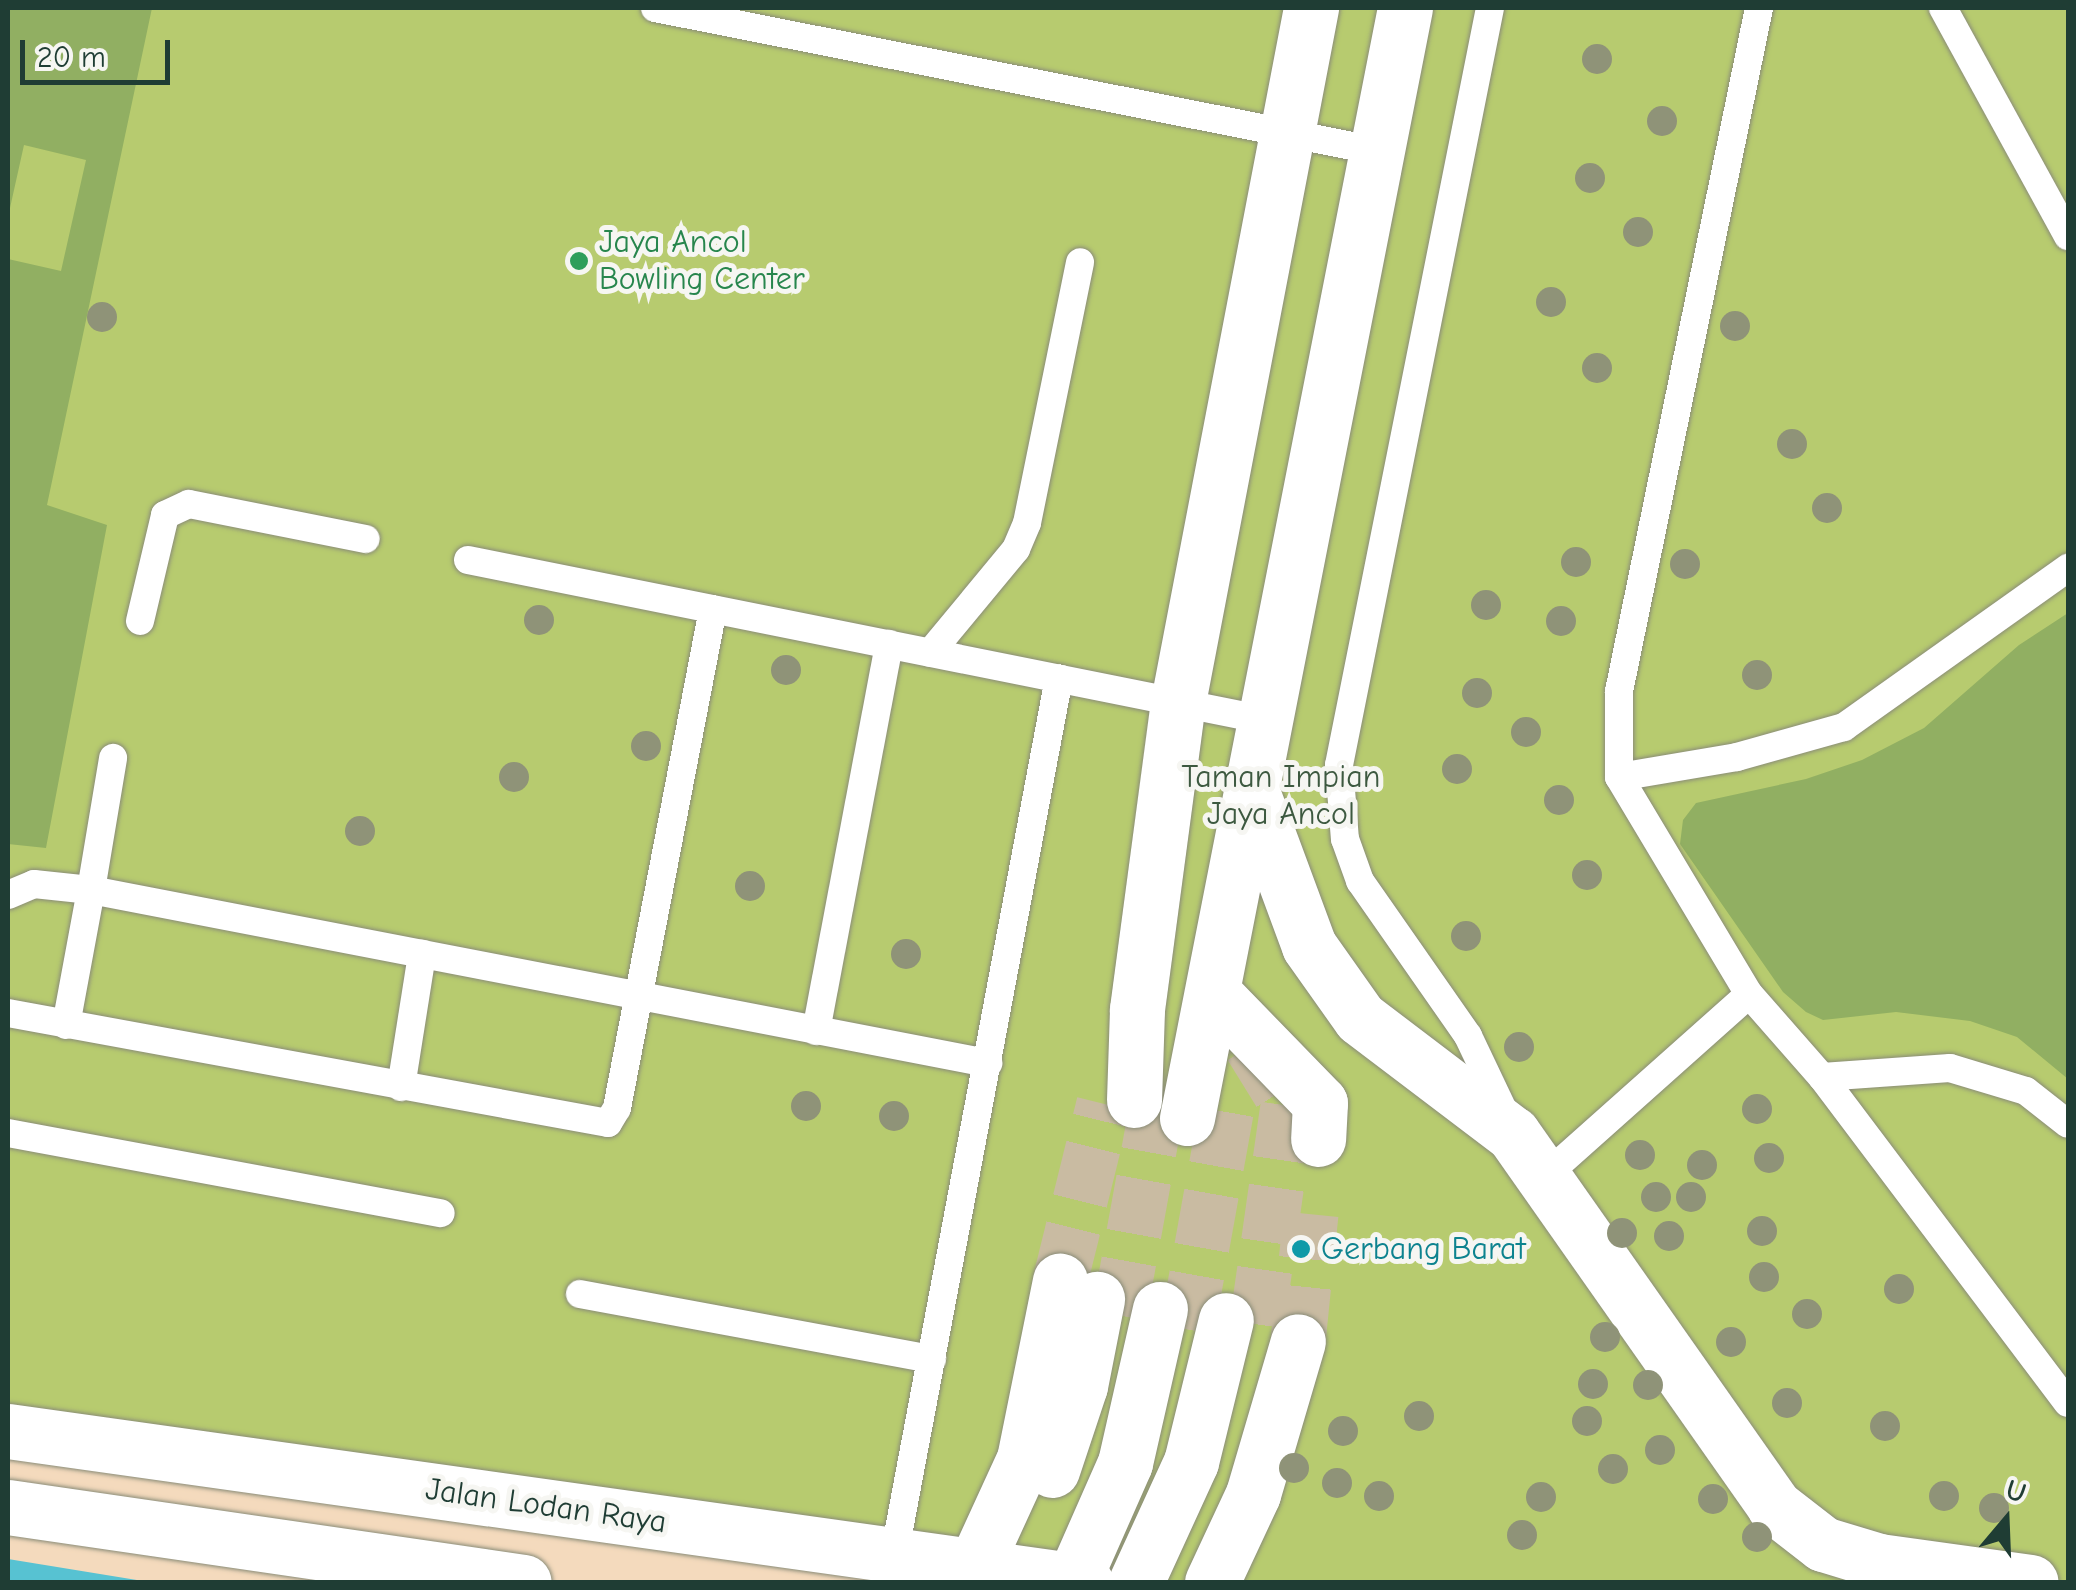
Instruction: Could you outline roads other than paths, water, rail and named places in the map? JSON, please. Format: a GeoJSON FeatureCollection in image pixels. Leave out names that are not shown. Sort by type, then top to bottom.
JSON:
{"type":"FeatureCollection","features":[{"type":"Feature","properties":{"kind":"street"},"geometry":{"type":"LineString","coordinates":[[1311,8],[1178,702],[1137,1008],[1163,1100],[1214,994],[1405,8]]}},
{"type":"Feature","properties":{"kind":"street"},"geometry":{"type":"LineString","coordinates":[[1251,789],[1308,946],[1360,1018],[1529,1155],[1774,1506],[1823,1544],[1879,1561],[2030,1582]]}},
{"type":"Feature","properties":{"kind":"street"},"geometry":{"type":"LineString","coordinates":[[1214,994],[1320,1103],[1318,1138]]}},
{"type":"Feature","properties":{"kind":"street"},"geometry":{"type":"LineString","coordinates":[[1034,1577],[1024,1459],[1175,1316]]}},
{"type":"Feature","properties":{"kind":"street"},"geometry":{"type":"LineString","coordinates":[[1034,1577],[1125,1463],[1175,1316]]}},
{"type":"Feature","properties":{"kind":"street"},"geometry":{"type":"LineString","coordinates":[[1103,1582],[1133,1527],[1175,1316]]}},
{"type":"Feature","properties":{"kind":"street"},"geometry":{"type":"LineString","coordinates":[[1136,1582],[1191,1462],[1175,1316]]}},
{"type":"Feature","properties":{"kind":"street"},"geometry":{"type":"LineString","coordinates":[[1172,1582],[1206,1513],[1236,1426],[1175,1316]]}},
{"type":"Feature","properties":{"kind":"street"},"geometry":{"type":"LineString","coordinates":[[1175,1316],[1253,1494],[1212,1582]]}},
{"type":"Feature","properties":{"kind":"street","name":"Jalan Lodan Raya"},"geometry":{"type":"LineString","coordinates":[[8,1431],[1034,1577]]}},
{"type":"Feature","properties":{"kind":"street"},"geometry":{"type":"LineString","coordinates":[[8,1507],[524,1582]]}},
{"type":"Feature","properties":{"kind":"lane"},"geometry":{"type":"LineString","coordinates":[[655,8],[1378,151]]}},
{"type":"Feature","properties":{"kind":"lane"},"geometry":{"type":"LineString","coordinates":[[1490,8],[1339,766],[1345,838],[1360,881],[1468,1036],[1529,1155],[1750,994]]}},
{"type":"Feature","properties":{"kind":"lane"},"geometry":{"type":"LineString","coordinates":[[1759,8],[1619,690],[1619,777],[1750,994],[1822,1077],[2068,1403]]}},
{"type":"Feature","properties":{"kind":"lane"},"geometry":{"type":"LineString","coordinates":[[1943,8],[2068,236]]}},
{"type":"Feature","properties":{"kind":"lane"},"geometry":{"type":"LineString","coordinates":[[930,652],[1016,549],[1027,523],[1080,262]]}},
{"type":"Feature","properties":{"kind":"lane"},"geometry":{"type":"LineString","coordinates":[[140,621],[164,515],[190,504],[366,540]]}},
{"type":"Feature","properties":{"kind":"lane"},"geometry":{"type":"LineString","coordinates":[[468,560],[1265,720]]}},
{"type":"Feature","properties":{"kind":"lane"},"geometry":{"type":"LineString","coordinates":[[1619,777],[1737,758],[1844,728],[2068,568]]}},
{"type":"Feature","properties":{"kind":"lane"},"geometry":{"type":"LineString","coordinates":[[8,1014],[608,1124],[617,1108],[635,996],[713,608]]}},
{"type":"Feature","properties":{"kind":"lane"},"geometry":{"type":"LineString","coordinates":[[816,1031],[890,644]]}},
{"type":"Feature","properties":{"kind":"lane"},"geometry":{"type":"LineString","coordinates":[[894,1556],[1059,678]]}},
{"type":"Feature","properties":{"kind":"lane"},"geometry":{"type":"LineString","coordinates":[[66,1025],[114,758]]}},
{"type":"Feature","properties":{"kind":"lane"},"geometry":{"type":"LineString","coordinates":[[8,895],[34,884],[91,890],[988,1064]]}},
{"type":"Feature","properties":{"kind":"lane"},"geometry":{"type":"LineString","coordinates":[[401,1087],[422,954]]}},
{"type":"Feature","properties":{"kind":"lane"},"geometry":{"type":"LineString","coordinates":[[1822,1077],[1950,1068],[2026,1091],[2068,1124]]}},
{"type":"Feature","properties":{"kind":"lane"},"geometry":{"type":"LineString","coordinates":[[8,1133],[441,1213]]}},
{"type":"Feature","properties":{"kind":"lane"},"geometry":{"type":"LineString","coordinates":[[580,1294],[932,1359]]}},
{"type":"Feature","properties":{"kind":"water"},"geometry":{"type":"Polygon","coordinates":[[[8,1559],[149,1582],[8,1582],[8,1559]]]}},
{"type":"Feature","properties":{"kind":"tunnel"},"geometry":{"type":"LineString","coordinates":[[1251,1045],[1288,1105],[1255,1336]]}},
{"type":"Feature","properties":{"kind":"tunnel"},"geometry":{"type":"LineString","coordinates":[[1119,1315],[1161,1085]]}},
{"type":"Feature","properties":{"kind":"tunnel"},"geometry":{"type":"LineString","coordinates":[[1187,1329],[1229,1096]]}},
{"type":"Feature","properties":{"kind":"tunnel"},"geometry":{"type":"LineString","coordinates":[[1060,1281],[1104,1103]]}},
{"type":"Feature","properties":{"kind":"tunnel"},"geometry":{"type":"LineString","coordinates":[[1298,1341],[1311,1214]]}},
{"type":"Feature","properties":{"kind":"place","name":"Jaya Ancol Bowling Center"},"geometry":{"type":"Point","coordinates":[579,261]}},
{"type":"Feature","properties":{"kind":"place","name":"Gerbang Barat"},"geometry":{"type":"Point","coordinates":[1301,1249]}},
{"type":"Feature","properties":{"kind":"park label","name":"Taman Impian Jaya Ancol"},"geometry":{"type":"Point","coordinates":[1281,796]}}]}
